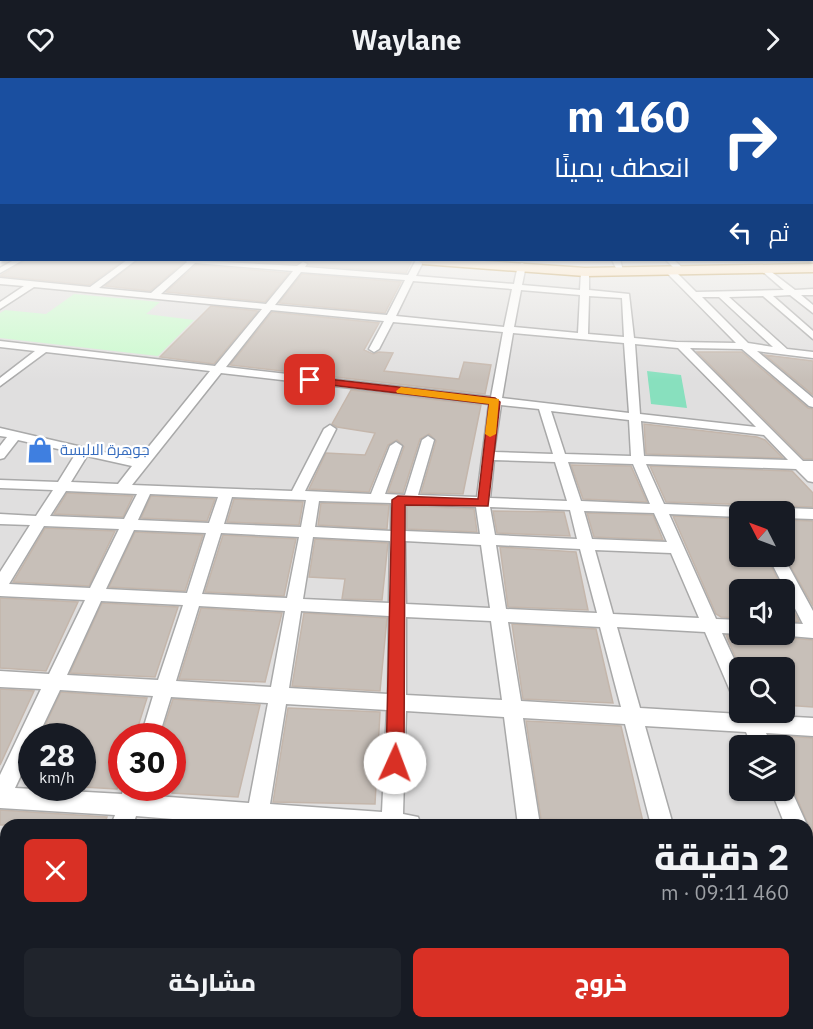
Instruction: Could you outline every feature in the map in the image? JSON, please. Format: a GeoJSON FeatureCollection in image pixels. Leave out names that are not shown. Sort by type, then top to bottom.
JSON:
{"type":"FeatureCollection","features":[{"type":"Feature","properties":{"kind":"street"},"geometry":{"type":"LineString","coordinates":[[0,306],[23,291]]}},
{"type":"Feature","properties":{"kind":"street"},"geometry":{"type":"LineString","coordinates":[[105,291],[629,341],[746,346],[813,355]]}},
{"type":"Feature","properties":{"kind":"street"},"geometry":{"type":"LineString","coordinates":[[153,296],[158,291]]}},
{"type":"Feature","properties":{"kind":"street"},"geometry":{"type":"LineString","coordinates":[[121,489],[281,291]]}},
{"type":"Feature","properties":{"kind":"street"},"geometry":{"type":"LineString","coordinates":[[375,349],[404,291]]}},
{"type":"Feature","properties":{"kind":"street"},"geometry":{"type":"LineString","coordinates":[[517,291],[495,402],[483,504],[490,540],[528,819]]}},
{"type":"Feature","properties":{"kind":"street"},"geometry":{"type":"LineString","coordinates":[[567,291],[626,296],[638,460],[729,669]]}},
{"type":"Feature","properties":{"kind":"street"},"geometry":{"type":"LineString","coordinates":[[691,291],[746,346],[813,404]]}},
{"type":"Feature","properties":{"kind":"street"},"geometry":{"type":"LineString","coordinates":[[793,292],[813,310]]}},
{"type":"Feature","properties":{"kind":"street"},"geometry":{"type":"LineString","coordinates":[[694,296],[813,292]]}},
{"type":"Feature","properties":{"kind":"street"},"geometry":{"type":"LineString","coordinates":[[583,337],[585,293]]}},
{"type":"Feature","properties":{"kind":"street"},"geometry":{"type":"LineString","coordinates":[[765,293],[809,328],[813,336]]}},
{"type":"Feature","properties":{"kind":"street"},"geometry":{"type":"LineString","coordinates":[[722,295],[784,351]]}},
{"type":"Feature","properties":{"kind":"street"},"geometry":{"type":"LineString","coordinates":[[0,344],[766,432]]}},
{"type":"Feature","properties":{"kind":"street"},"geometry":{"type":"LineString","coordinates":[[681,345],[766,432],[806,465],[813,478]]}},
{"type":"Feature","properties":{"kind":"street"},"geometry":{"type":"LineString","coordinates":[[0,382],[44,349]]}},
{"type":"Feature","properties":{"kind":"street"},"geometry":{"type":"LineString","coordinates":[[544,407],[576,507],[660,819]]}},
{"type":"Feature","properties":{"kind":"street"},"geometry":{"type":"LineString","coordinates":[[257,819],[305,532],[304,496],[330,429]]}},
{"type":"Feature","properties":{"kind":"street"},"geometry":{"type":"LineString","coordinates":[[0,432],[140,464]]}},
{"type":"Feature","properties":{"kind":"street"},"geometry":{"type":"LineString","coordinates":[[0,455],[15,435]]}},
{"type":"Feature","properties":{"kind":"street"},"geometry":{"type":"LineString","coordinates":[[392,819],[397,703],[398,537],[404,500],[428,440]]}},
{"type":"Feature","properties":{"kind":"street"},"geometry":{"type":"LineString","coordinates":[[376,499],[396,446]]}},
{"type":"Feature","properties":{"kind":"street"},"geometry":{"type":"LineString","coordinates":[[84,451],[60,486],[0,587],[93,595],[729,627]]}},
{"type":"Feature","properties":{"kind":"street"},"geometry":{"type":"LineString","coordinates":[[487,456],[806,465]]}},
{"type":"Feature","properties":{"kind":"street"},"geometry":{"type":"LineString","coordinates":[[0,484],[729,512]]}},
{"type":"Feature","properties":{"kind":"street"},"geometry":{"type":"LineString","coordinates":[[108,796],[0,797],[93,595],[145,490]]}},
{"type":"Feature","properties":{"kind":"street"},"geometry":{"type":"LineString","coordinates":[[154,723],[226,493]]}},
{"type":"Feature","properties":{"kind":"street"},"geometry":{"type":"LineString","coordinates":[[795,513],[813,514]]}},
{"type":"Feature","properties":{"kind":"street"},"geometry":{"type":"LineString","coordinates":[[0,519],[676,548]]}},
{"type":"Feature","properties":{"kind":"street"},"geometry":{"type":"LineString","coordinates":[[781,567],[813,626]]}},
{"type":"Feature","properties":{"kind":"street"},"geometry":{"type":"LineString","coordinates":[[795,630],[813,631]]}},
{"type":"Feature","properties":{"kind":"street"},"geometry":{"type":"LineString","coordinates":[[0,679],[632,716],[729,718]]}},
{"type":"Feature","properties":{"kind":"street"},"geometry":{"type":"LineString","coordinates":[[785,723],[813,727]]}},
{"type":"Feature","properties":{"kind":"street"},"geometry":{"type":"LineString","coordinates":[[124,819],[130,801]]}},
{"type":"Feature","properties":{"kind":"street"},"geometry":{"type":"LineString","coordinates":[[158,801],[252,819]]}},
{"type":"Feature","properties":{"kind":"street"},"geometry":{"type":"LineString","coordinates":[[786,801],[793,819]]}},
{"type":"Feature","properties":{"kind":"shaded area"},"geometry":{"type":"Polygon","coordinates":[[[0,291],[813,291],[813,819],[0,819],[0,291]]]}},
{"type":"Feature","properties":{"kind":"green space"},"geometry":{"type":"Polygon","coordinates":[[[74,294],[160,302],[146,314],[194,320],[158,356],[0,338],[0,313],[5,310],[46,314],[74,294]]]}},
{"type":"Feature","properties":{"kind":"green space"},"geometry":{"type":"Polygon","coordinates":[[[647,371],[681,375],[687,408],[651,404],[647,371]]]}},
{"type":"Feature","properties":{"kind":"building"},"geometry":{"type":"Polygon","coordinates":[[[167,291],[274,291],[265,302],[167,291]]]}},
{"type":"Feature","properties":{"kind":"building"},"geometry":{"type":"Polygon","coordinates":[[[288,291],[396,291],[385,313],[279,303],[288,291]]]}},
{"type":"Feature","properties":{"kind":"building"},"geometry":{"type":"Polygon","coordinates":[[[211,306],[258,311],[214,364],[160,357],[211,306]]]}},
{"type":"Feature","properties":{"kind":"building"},"geometry":{"type":"Polygon","coordinates":[[[272,312],[379,323],[364,350],[373,354],[393,353],[384,371],[459,379],[464,362],[491,365],[485,394],[230,365],[272,312]]]}},
{"type":"Feature","properties":{"kind":"building"},"geometry":{"type":"Polygon","coordinates":[[[697,352],[742,352],[808,408],[813,409],[813,459],[804,459],[697,352]]]}},
{"type":"Feature","properties":{"kind":"building"},"geometry":{"type":"Polygon","coordinates":[[[765,355],[813,361],[813,395],[765,355]]]}},
{"type":"Feature","properties":{"kind":"building"},"geometry":{"type":"Polygon","coordinates":[[[351,390],[481,405],[463,494],[421,493],[436,441],[429,434],[420,439],[403,493],[388,492],[404,447],[397,440],[388,445],[369,492],[309,489],[326,453],[365,455],[375,433],[337,427],[332,424],[351,390]]]}},
{"type":"Feature","properties":{"kind":"building"},"geometry":{"type":"Polygon","coordinates":[[[644,424],[757,437],[765,440],[783,458],[646,454],[644,424]]]}},
{"type":"Feature","properties":{"kind":"building"},"geometry":{"type":"Polygon","coordinates":[[[571,465],[631,466],[647,502],[583,499],[571,465]]]}},
{"type":"Feature","properties":{"kind":"building"},"geometry":{"type":"Polygon","coordinates":[[[650,466],[792,471],[813,493],[813,507],[795,506],[795,501],[729,501],[729,504],[666,502],[650,466]]]}},
{"type":"Feature","properties":{"kind":"building"},"geometry":{"type":"Polygon","coordinates":[[[67,493],[133,496],[123,517],[54,514],[67,493]]]}},
{"type":"Feature","properties":{"kind":"building"},"geometry":{"type":"Polygon","coordinates":[[[151,496],[215,499],[207,521],[141,518],[151,496]]]}},
{"type":"Feature","properties":{"kind":"building"},"geometry":{"type":"Polygon","coordinates":[[[234,499],[303,502],[299,525],[227,522],[234,499]]]}},
{"type":"Feature","properties":{"kind":"building"},"geometry":{"type":"Polygon","coordinates":[[[321,503],[389,505],[387,529],[318,525],[321,503]]]}},
{"type":"Feature","properties":{"kind":"building"},"geometry":{"type":"Polygon","coordinates":[[[407,506],[474,509],[477,532],[407,529],[407,506]]]}},
{"type":"Feature","properties":{"kind":"building"},"geometry":{"type":"Polygon","coordinates":[[[493,511],[564,512],[570,536],[497,533],[493,511]]]}},
{"type":"Feature","properties":{"kind":"building"},"geometry":{"type":"Polygon","coordinates":[[[587,513],[653,515],[663,540],[594,537],[587,513]]]}},
{"type":"Feature","properties":{"kind":"building"},"geometry":{"type":"Polygon","coordinates":[[[673,516],[729,519],[729,567],[772,567],[778,579],[729,579],[729,617],[716,614],[673,516]]]}},
{"type":"Feature","properties":{"kind":"building"},"geometry":{"type":"Polygon","coordinates":[[[795,520],[813,521],[813,606],[791,567],[795,567],[795,520]]]}},
{"type":"Feature","properties":{"kind":"building"},"geometry":{"type":"Polygon","coordinates":[[[45,528],[115,531],[89,586],[13,582],[45,528]]]}},
{"type":"Feature","properties":{"kind":"building"},"geometry":{"type":"Polygon","coordinates":[[[135,532],[203,535],[185,591],[109,587],[135,532]]]}},
{"type":"Feature","properties":{"kind":"building"},"geometry":{"type":"Polygon","coordinates":[[[223,535],[296,539],[284,596],[205,592],[223,535]]]}},
{"type":"Feature","properties":{"kind":"building"},"geometry":{"type":"Polygon","coordinates":[[[315,539],[388,543],[382,600],[342,599],[345,579],[309,577],[315,539]]]}},
{"type":"Feature","properties":{"kind":"building"},"geometry":{"type":"Polygon","coordinates":[[[500,547],[576,552],[588,610],[508,607],[500,547]]]}},
{"type":"Feature","properties":{"kind":"building"},"geometry":{"type":"Polygon","coordinates":[[[0,598],[78,602],[46,671],[0,668],[0,598]]]}},
{"type":"Feature","properties":{"kind":"building"},"geometry":{"type":"Polygon","coordinates":[[[102,603],[178,607],[155,677],[70,673],[102,603]]]}},
{"type":"Feature","properties":{"kind":"building"},"geometry":{"type":"Polygon","coordinates":[[[201,608],[282,613],[265,682],[179,679],[201,608]]]}},
{"type":"Feature","properties":{"kind":"building"},"geometry":{"type":"Polygon","coordinates":[[[304,613],[387,618],[380,691],[292,686],[304,613]]]}},
{"type":"Feature","properties":{"kind":"building"},"geometry":{"type":"Polygon","coordinates":[[[512,624],[596,629],[613,703],[523,699],[512,624]]]}},
{"type":"Feature","properties":{"kind":"building"},"geometry":{"type":"Polygon","coordinates":[[[795,638],[813,640],[813,707],[795,706],[795,657],[735,657],[730,645],[795,645],[795,638]]]}},
{"type":"Feature","properties":{"kind":"building"},"geometry":{"type":"Polygon","coordinates":[[[0,689],[34,691],[18,723],[0,765],[0,689]]]}},
{"type":"Feature","properties":{"kind":"building"},"geometry":{"type":"Polygon","coordinates":[[[61,692],[147,698],[139,723],[108,723],[108,788],[96,788],[96,723],[46,723],[61,692]]]}},
{"type":"Feature","properties":{"kind":"building"},"geometry":{"type":"Polygon","coordinates":[[[173,699],[260,705],[238,797],[186,794],[186,723],[165,723],[173,699]]]}},
{"type":"Feature","properties":{"kind":"building"},"geometry":{"type":"Polygon","coordinates":[[[288,708],[380,712],[375,804],[273,802],[288,708]]]}},
{"type":"Feature","properties":{"kind":"building"},"geometry":{"type":"Polygon","coordinates":[[[526,721],[621,726],[642,819],[541,819],[526,721]]]}},
{"type":"Feature","properties":{"kind":"building"},"geometry":{"type":"Polygon","coordinates":[[[795,737],[813,738],[813,819],[806,819],[795,794],[795,737]]]}},
{"type":"Feature","properties":{"kind":"building"},"geometry":{"type":"Polygon","coordinates":[[[0,810],[107,817],[106,819],[0,819],[0,810]]]}},
{"type":"Feature","properties":{"kind":"slow traffic"},"geometry":{"type":"LineString","coordinates":[[401,391],[495,402],[490,434]]}},
{"type":"Feature","properties":{"kind":"place","name":"جوهرة الالبسة"},"geometry":{"type":"Point","coordinates":[40,450]}},
{"type":"Feature","properties":{"kind":"route"},"geometry":{"type":"LineString","coordinates":[[310,380],[495,402],[483,504],[398,500],[395,763]]}}]}
